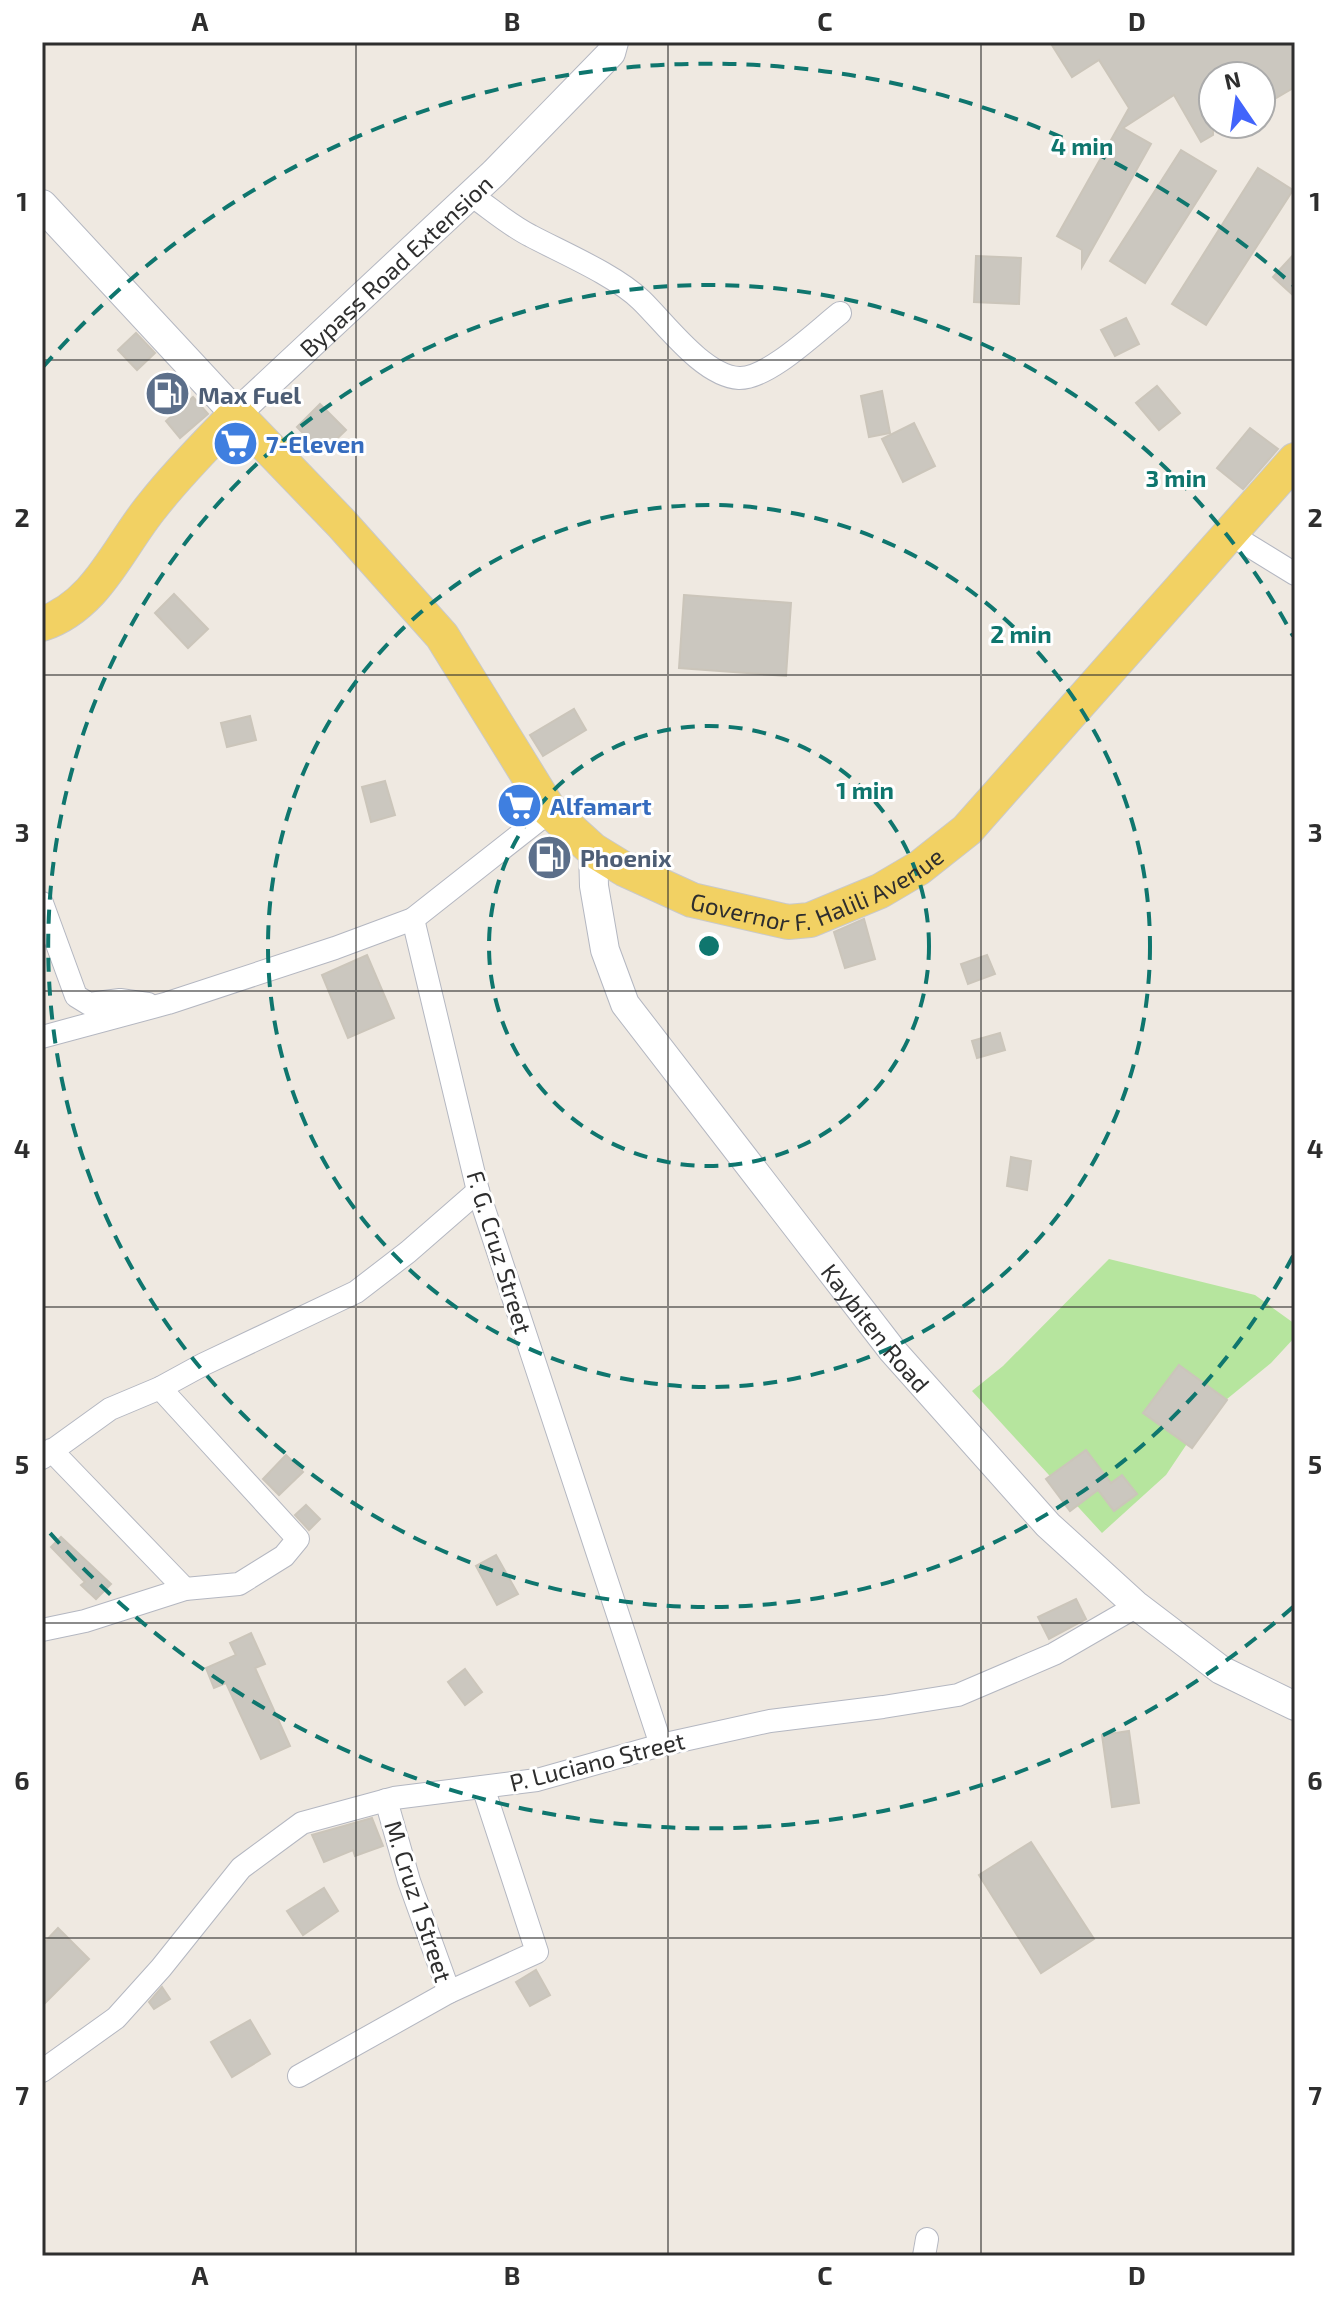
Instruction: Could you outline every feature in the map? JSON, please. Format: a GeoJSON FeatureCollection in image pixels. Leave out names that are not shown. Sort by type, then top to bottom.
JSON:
{"type":"FeatureCollection","features":[{"type":"Feature","properties":{"kind":"main road","name":"Governor F. Halili Avenue"},"geometry":{"type":"LineString","coordinates":[[42,205],[342,524],[442,636],[550,811],[593,850],[624,869],[692,900],[788,922],[810,920],[880,891],[919,868],[967,830],[1295,460]]}},
{"type":"Feature","properties":{"kind":"main road","name":"Bypass Road Extension"},"geometry":{"type":"LineString","coordinates":[[42,624],[59,618],[87,597],[123,551],[151,507],[236,414]]}},
{"type":"Feature","properties":{"kind":"street","name":"Bypass Road Extension"},"geometry":{"type":"LineString","coordinates":[[236,414],[471,195],[611,53],[614,42]]}},
{"type":"Feature","properties":{"kind":"street"},"geometry":{"type":"LineString","coordinates":[[471,195],[527,234],[584,263],[639,298],[668,330],[718,372],[740,378],[761,372],[840,313]]}},
{"type":"Feature","properties":{"kind":"street"},"geometry":{"type":"LineString","coordinates":[[1230,534],[1295,574]]}},
{"type":"Feature","properties":{"kind":"street"},"geometry":{"type":"LineString","coordinates":[[42,1037],[168,1003],[413,919],[550,811]]}},
{"type":"Feature","properties":{"kind":"street","name":"Kaybiten Road"},"geometry":{"type":"LineString","coordinates":[[593,850],[594,886],[605,950],[625,1004],[892,1350],[1048,1525],[1137,1606],[1221,1670],[1295,1706]]}},
{"type":"Feature","properties":{"kind":"street"},"geometry":{"type":"LineString","coordinates":[[42,903],[76,996],[82,1002],[120,1000],[157,1005]]}},
{"type":"Feature","properties":{"kind":"street","name":"F. G. Cruz Street"},"geometry":{"type":"LineString","coordinates":[[413,919],[478,1191],[661,1745]]}},
{"type":"Feature","properties":{"kind":"street"},"geometry":{"type":"LineString","coordinates":[[185,1589],[47,1454],[110,1409],[160,1388],[356,1292],[478,1191]]}},
{"type":"Feature","properties":{"kind":"street"},"geometry":{"type":"LineString","coordinates":[[42,1630],[85,1621],[185,1589],[239,1584],[284,1556],[298,1539],[160,1388]]}},
{"type":"Feature","properties":{"kind":"street","name":"P. Luciano Street"},"geometry":{"type":"LineString","coordinates":[[42,2071],[116,2018],[161,1968],[241,1868],[302,1823],[386,1800],[537,1780],[661,1745],[770,1721],[958,1695],[1054,1654],[1137,1606]]}},
{"type":"Feature","properties":{"kind":"street","name":"M. Cruz 1 Street"},"geometry":{"type":"LineString","coordinates":[[386,1800],[409,1881],[449,1992],[537,1952],[483,1787]]}},
{"type":"Feature","properties":{"kind":"street"},"geometry":{"type":"LineString","coordinates":[[299,2076],[449,1992]]}},
{"type":"Feature","properties":{"kind":"green space"},"geometry":{"type":"Polygon","coordinates":[[[1109,1259],[1255,1295],[1295,1324],[1295,1337],[1271,1363],[1205,1417],[1166,1475],[1102,1533],[972,1391],[1003,1366],[1109,1259]]]}},
{"type":"Feature","properties":{"kind":"building"},"geometry":{"type":"Polygon","coordinates":[[[1050,42],[1295,42],[1295,87],[1277,98],[1277,60],[1197,60],[1197,135],[1174,95],[1123,128],[1151,144],[1082,267],[1082,250],[1057,236],[1129,108],[1099,60],[1072,77],[1050,42]]]}},
{"type":"Feature","properties":{"kind":"building"},"geometry":{"type":"Polygon","coordinates":[[[1181,150],[1216,171],[1145,283],[1110,261],[1181,150]]]}},
{"type":"Feature","properties":{"kind":"building"},"geometry":{"type":"Polygon","coordinates":[[[1258,168],[1293,190],[1206,325],[1172,304],[1258,168]]]}},
{"type":"Feature","properties":{"kind":"building"},"geometry":{"type":"Polygon","coordinates":[[[1295,253],[1295,297],[1273,277],[1295,253]]]}},
{"type":"Feature","properties":{"kind":"building"},"geometry":{"type":"Polygon","coordinates":[[[976,256],[1021,258],[1019,304],[974,302],[976,256]]]}},
{"type":"Feature","properties":{"kind":"building"},"geometry":{"type":"Polygon","coordinates":[[[1126,318],[1139,344],[1115,356],[1101,330],[1126,318]]]}},
{"type":"Feature","properties":{"kind":"building"},"geometry":{"type":"Polygon","coordinates":[[[136,333],[155,353],[137,370],[118,350],[136,333]]]}},
{"type":"Feature","properties":{"kind":"building"},"geometry":{"type":"Polygon","coordinates":[[[1157,386],[1180,413],[1159,430],[1136,403],[1157,386]]]}},
{"type":"Feature","properties":{"kind":"building"},"geometry":{"type":"Polygon","coordinates":[[[882,391],[890,433],[869,437],[861,396],[882,391]]]}},
{"type":"Feature","properties":{"kind":"building"},"geometry":{"type":"Polygon","coordinates":[[[193,397],[208,414],[180,438],[166,421],[193,397]]]}},
{"type":"Feature","properties":{"kind":"building"},"geometry":{"type":"Polygon","coordinates":[[[320,404],[346,430],[322,453],[297,427],[320,404]]]}},
{"type":"Feature","properties":{"kind":"building"},"geometry":{"type":"Polygon","coordinates":[[[914,423],[935,466],[903,482],[882,439],[914,423]]]}},
{"type":"Feature","properties":{"kind":"building"},"geometry":{"type":"Polygon","coordinates":[[[1250,428],[1278,449],[1243,489],[1217,468],[1250,428]]]}},
{"type":"Feature","properties":{"kind":"building"},"geometry":{"type":"Polygon","coordinates":[[[174,594],[208,629],[188,648],[155,613],[174,594]]]}},
{"type":"Feature","properties":{"kind":"building"},"geometry":{"type":"Polygon","coordinates":[[[684,595],[791,603],[786,676],[679,668],[684,595]]]}},
{"type":"Feature","properties":{"kind":"building"},"geometry":{"type":"Polygon","coordinates":[[[574,709],[586,730],[543,756],[530,735],[574,709]]]}},
{"type":"Feature","properties":{"kind":"building"},"geometry":{"type":"Polygon","coordinates":[[[250,716],[256,740],[227,747],[221,723],[250,716]]]}},
{"type":"Feature","properties":{"kind":"building"},"geometry":{"type":"Polygon","coordinates":[[[385,781],[395,815],[371,822],[362,787],[385,781]]]}},
{"type":"Feature","properties":{"kind":"building"},"geometry":{"type":"Polygon","coordinates":[[[864,919],[875,959],[845,968],[834,932],[864,919]]]}},
{"type":"Feature","properties":{"kind":"building"},"geometry":{"type":"Polygon","coordinates":[[[367,955],[394,1018],[348,1038],[322,975],[367,955]]]}},
{"type":"Feature","properties":{"kind":"building"},"geometry":{"type":"Polygon","coordinates":[[[987,955],[995,974],[968,984],[961,964],[987,955]]]}},
{"type":"Feature","properties":{"kind":"building"},"geometry":{"type":"Polygon","coordinates":[[[1000,1033],[1005,1050],[977,1058],[972,1041],[1000,1033]]]}},
{"type":"Feature","properties":{"kind":"building"},"geometry":{"type":"Polygon","coordinates":[[[1011,1157],[1031,1161],[1027,1190],[1007,1186],[1011,1157]]]}},
{"type":"Feature","properties":{"kind":"building"},"geometry":{"type":"Polygon","coordinates":[[[1179,1365],[1227,1400],[1192,1448],[1143,1413],[1179,1365]]]}},
{"type":"Feature","properties":{"kind":"building"},"geometry":{"type":"Polygon","coordinates":[[[1086,1450],[1111,1483],[1122,1475],[1137,1494],[1114,1511],[1098,1490],[1070,1511],[1046,1479],[1086,1450]]]}},
{"type":"Feature","properties":{"kind":"building"},"geometry":{"type":"Polygon","coordinates":[[[286,1455],[303,1472],[279,1495],[263,1479],[286,1455]]]}},
{"type":"Feature","properties":{"kind":"building"},"geometry":{"type":"Polygon","coordinates":[[[306,1505],[320,1519],[309,1530],[295,1515],[306,1505]]]}},
{"type":"Feature","properties":{"kind":"building"},"geometry":{"type":"Polygon","coordinates":[[[61,1537],[111,1584],[96,1599],[81,1585],[85,1582],[51,1547],[61,1537]]]}},
{"type":"Feature","properties":{"kind":"building"},"geometry":{"type":"Polygon","coordinates":[[[496,1555],[518,1594],[497,1605],[476,1566],[496,1555]]]}},
{"type":"Feature","properties":{"kind":"building"},"geometry":{"type":"Polygon","coordinates":[[[1076,1599],[1086,1619],[1049,1639],[1038,1617],[1076,1599]]]}},
{"type":"Feature","properties":{"kind":"building"},"geometry":{"type":"Polygon","coordinates":[[[251,1633],[265,1664],[255,1668],[290,1746],[261,1759],[226,1683],[214,1688],[206,1668],[236,1655],[230,1643],[251,1633]]]}},
{"type":"Feature","properties":{"kind":"building"},"geometry":{"type":"Polygon","coordinates":[[[465,1669],[482,1692],[465,1705],[448,1682],[465,1669]]]}},
{"type":"Feature","properties":{"kind":"building"},"geometry":{"type":"Polygon","coordinates":[[[1129,1731],[1139,1803],[1112,1807],[1102,1735],[1129,1731]]]}},
{"type":"Feature","properties":{"kind":"building"},"geometry":{"type":"Polygon","coordinates":[[[372,1818],[383,1846],[355,1856],[353,1850],[324,1862],[312,1835],[372,1818]]]}},
{"type":"Feature","properties":{"kind":"building"},"geometry":{"type":"Polygon","coordinates":[[[1031,1842],[1094,1939],[1041,1973],[979,1875],[1031,1842]]]}},
{"type":"Feature","properties":{"kind":"building"},"geometry":{"type":"Polygon","coordinates":[[[324,1888],[338,1911],[303,1935],[287,1911],[324,1888]]]}},
{"type":"Feature","properties":{"kind":"building"},"geometry":{"type":"Polygon","coordinates":[[[58,1928],[89,1959],[42,2006],[42,1945],[58,1928]]]}},
{"type":"Feature","properties":{"kind":"building"},"geometry":{"type":"Polygon","coordinates":[[[536,1970],[550,1995],[530,2006],[516,1982],[536,1970]]]}},
{"type":"Feature","properties":{"kind":"building"},"geometry":{"type":"Polygon","coordinates":[[[162,1987],[170,1999],[154,2009],[149,2002],[162,1987]]]}},
{"type":"Feature","properties":{"kind":"building"},"geometry":{"type":"Polygon","coordinates":[[[250,2020],[270,2054],[232,2077],[211,2042],[250,2020]]]}},
{"type":"Feature","properties":{"kind":"place","name":"Max Fuel"},"geometry":{"type":"Point","coordinates":[167,394]}},
{"type":"Feature","properties":{"kind":"place","name":"7-Eleven"},"geometry":{"type":"Point","coordinates":[235,443]}},
{"type":"Feature","properties":{"kind":"place","name":"Alfamart"},"geometry":{"type":"Point","coordinates":[519,805]}},
{"type":"Feature","properties":{"kind":"place","name":"Phoenix"},"geometry":{"type":"Point","coordinates":[549,857]}}]}
